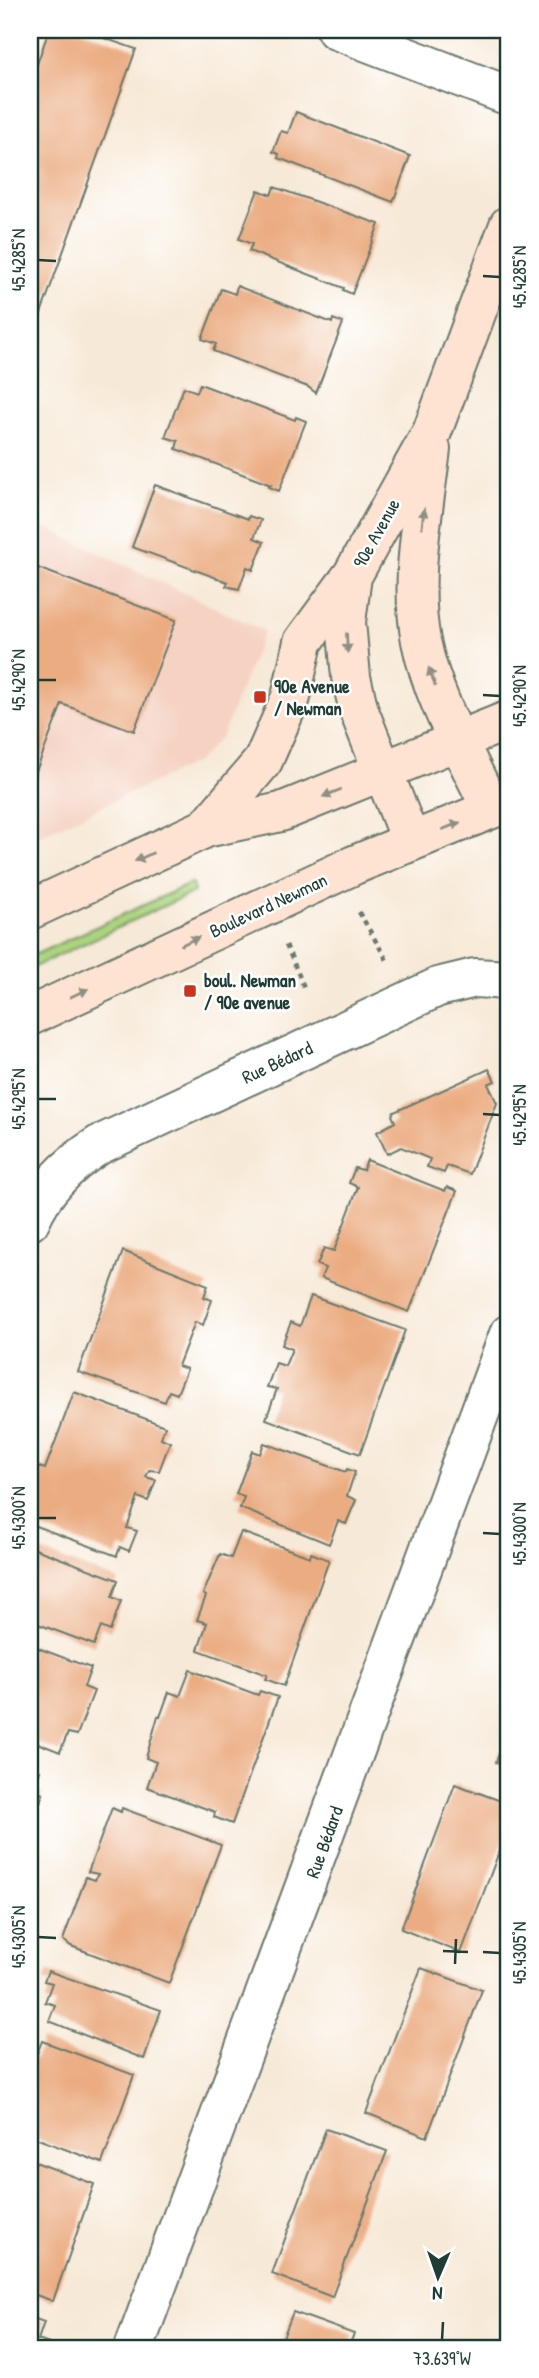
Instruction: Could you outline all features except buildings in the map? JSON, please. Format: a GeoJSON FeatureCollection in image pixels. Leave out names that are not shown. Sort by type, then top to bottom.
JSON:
{"type":"FeatureCollection","features":[{"type":"Feature","properties":{"kind":"street"},"geometry":{"type":"LineString","coordinates":[[336,30],[509,96]]}},
{"type":"Feature","properties":{"kind":"street","name":"90e Avenue"},"geometry":{"type":"LineString","coordinates":[[411,842],[359,711],[349,667],[346,622],[352,576],[432,432],[509,225]]}},
{"type":"Feature","properties":{"kind":"street","name":"90e Avenue"},"geometry":{"type":"LineString","coordinates":[[432,432],[416,586],[418,611],[428,666],[459,740],[500,806]]}},
{"type":"Feature","properties":{"kind":"street"},"geometry":{"type":"LineString","coordinates":[[206,828],[263,761],[291,697],[303,642],[352,576]]}},
{"type":"Feature","properties":{"kind":"street"},"geometry":{"type":"LineString","coordinates":[[30,910],[206,828],[281,812],[509,720]]}},
{"type":"Feature","properties":{"kind":"street","name":"Boulevard Newman"},"geometry":{"type":"LineString","coordinates":[[30,1016],[354,865],[500,806]]}},
{"type":"Feature","properties":{"kind":"street","name":"Rue Bédard"},"geometry":{"type":"LineString","coordinates":[[30,1221],[44,1194],[58,1178],[68,1167],[99,1145],[438,987],[475,978],[509,981]]}},
{"type":"Feature","properties":{"kind":"street","name":"Rue Bédard"},"geometry":{"type":"LineString","coordinates":[[134,2348],[509,1334]]}},
{"type":"Feature","properties":{"kind":"path"},"geometry":{"type":"LineString","coordinates":[[359,911],[381,950]]}},
{"type":"Feature","properties":{"kind":"path"},"geometry":{"type":"LineString","coordinates":[[285,945],[304,987]]}},
{"type":"Feature","properties":{"kind":"shaded area"},"geometry":{"type":"Polygon","coordinates":[[[30,520],[264,631],[222,736],[197,762],[30,840],[30,520]]]}},
{"type":"Feature","properties":{"kind":"green space"},"geometry":{"type":"Polygon","coordinates":[[[192,883],[194,892],[30,969],[30,957],[192,883]]]}},
{"type":"Feature","properties":{"kind":"place","name":"90e Avenue / Newman"},"geometry":{"type":"Point","coordinates":[260,697]}},
{"type":"Feature","properties":{"kind":"place","name":"boul. Newman / 90e avenue"},"geometry":{"type":"Point","coordinates":[190,991]}}]}
